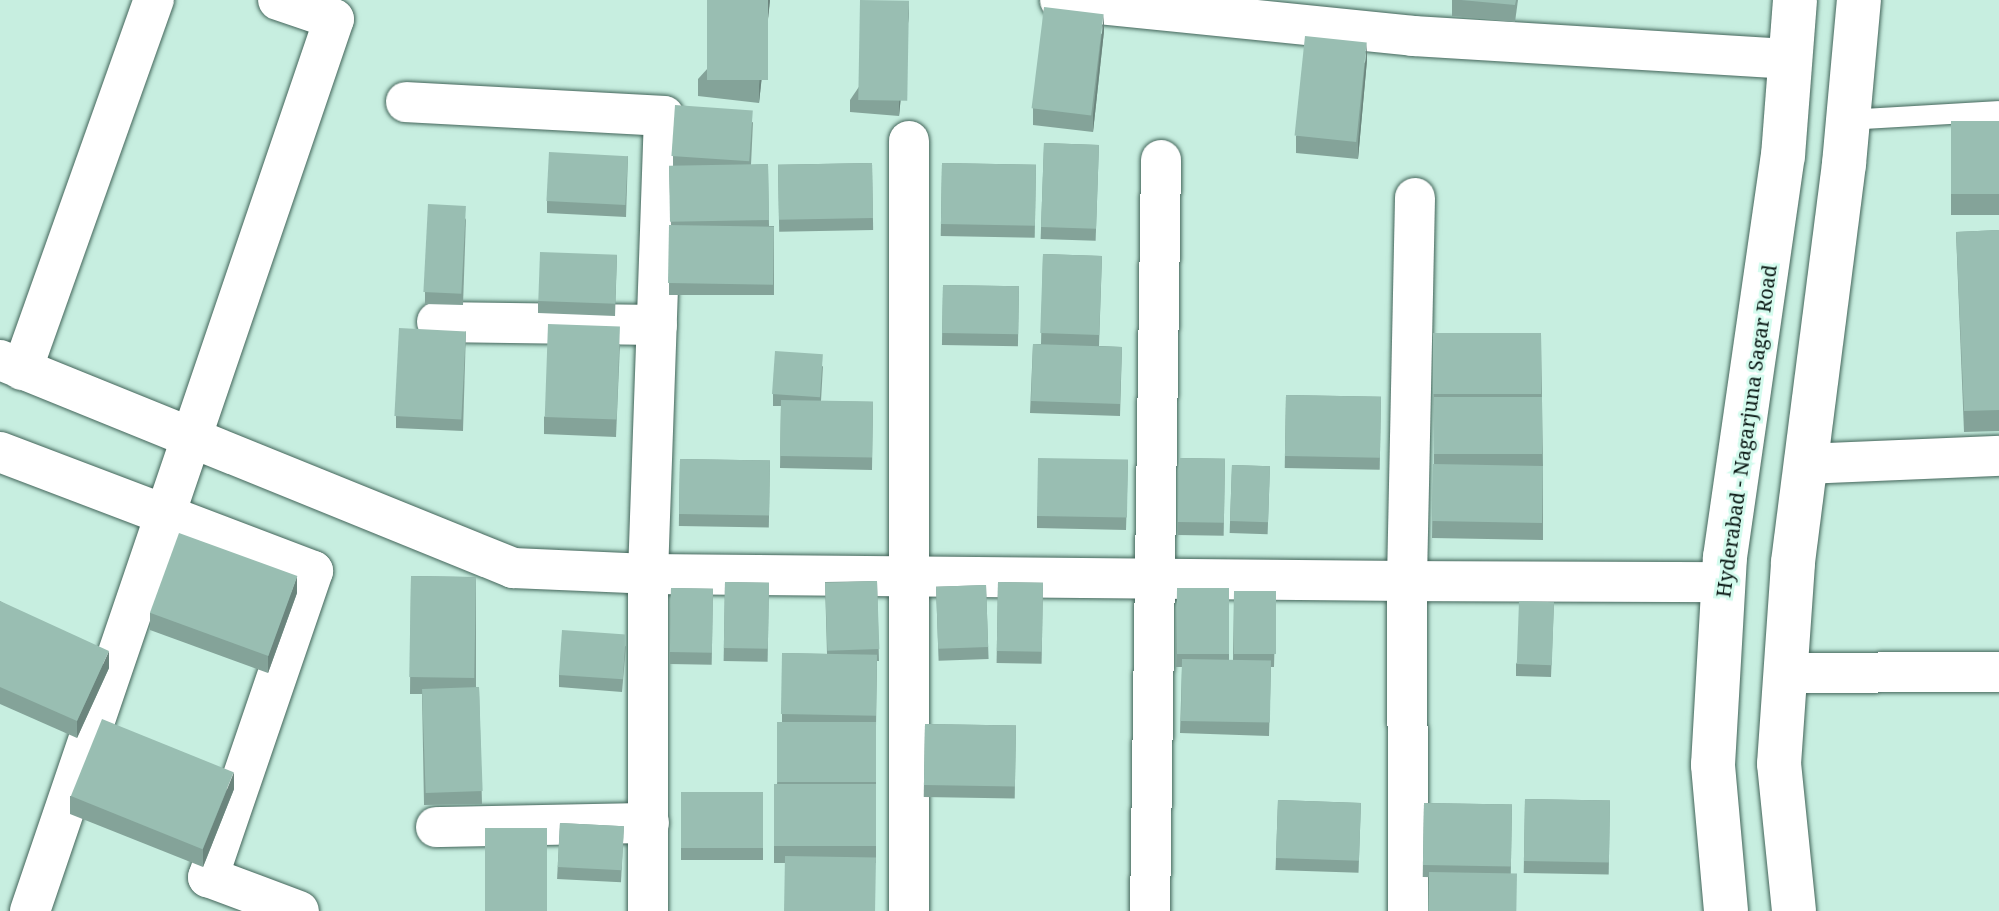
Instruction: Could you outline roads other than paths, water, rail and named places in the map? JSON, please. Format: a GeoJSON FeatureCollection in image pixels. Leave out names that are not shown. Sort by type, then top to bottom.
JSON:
{"type":"FeatureCollection","features":[{"type":"Feature","properties":{"kind":"main road","name":"Hyderabad - Nagarjuna Sagar Road"},"geometry":{"type":"LineString","coordinates":[[1726,911],[1713,765],[1724,582],[1783,156],[1795,0]]}},
{"type":"Feature","properties":{"kind":"main road"},"geometry":{"type":"LineString","coordinates":[[1794,911],[1779,764],[1785,673],[1859,0]]}},
{"type":"Feature","properties":{"kind":"street"},"geometry":{"type":"LineString","coordinates":[[154,0],[11,365],[190,440],[513,568],[648,574],[1724,582]]}},
{"type":"Feature","properties":{"kind":"street"},"geometry":{"type":"LineString","coordinates":[[30,911],[167,518],[190,440],[334,19],[278,0]]}},
{"type":"Feature","properties":{"kind":"street"},"geometry":{"type":"LineString","coordinates":[[1060,0],[1441,38],[1791,59]]}},
{"type":"Feature","properties":{"kind":"street"},"geometry":{"type":"LineString","coordinates":[[406,102],[664,116],[648,574],[648,911]]}},
{"type":"Feature","properties":{"kind":"street"},"geometry":{"type":"LineString","coordinates":[[909,141],[913,574],[909,911]]}},
{"type":"Feature","properties":{"kind":"street"},"geometry":{"type":"LineString","coordinates":[[1150,911],[1161,160]]}},
{"type":"Feature","properties":{"kind":"street"},"geometry":{"type":"LineString","coordinates":[[1408,911],[1407,581],[1415,198]]}},
{"type":"Feature","properties":{"kind":"street"},"geometry":{"type":"LineString","coordinates":[[437,322],[657,325]]}},
{"type":"Feature","properties":{"kind":"street"},"geometry":{"type":"LineString","coordinates":[[0,452],[313,571],[208,877],[299,911]]}},
{"type":"Feature","properties":{"kind":"street"},"geometry":{"type":"LineString","coordinates":[[1806,464],[1999,456]]}},
{"type":"Feature","properties":{"kind":"street"},"geometry":{"type":"LineString","coordinates":[[1785,673],[1999,672]]}},
{"type":"Feature","properties":{"kind":"street"},"geometry":{"type":"LineString","coordinates":[[436,827],[649,823]]}},
{"type":"Feature","properties":{"kind":"lane"},"geometry":{"type":"LineString","coordinates":[[1848,120],[1999,111]]}}]}
